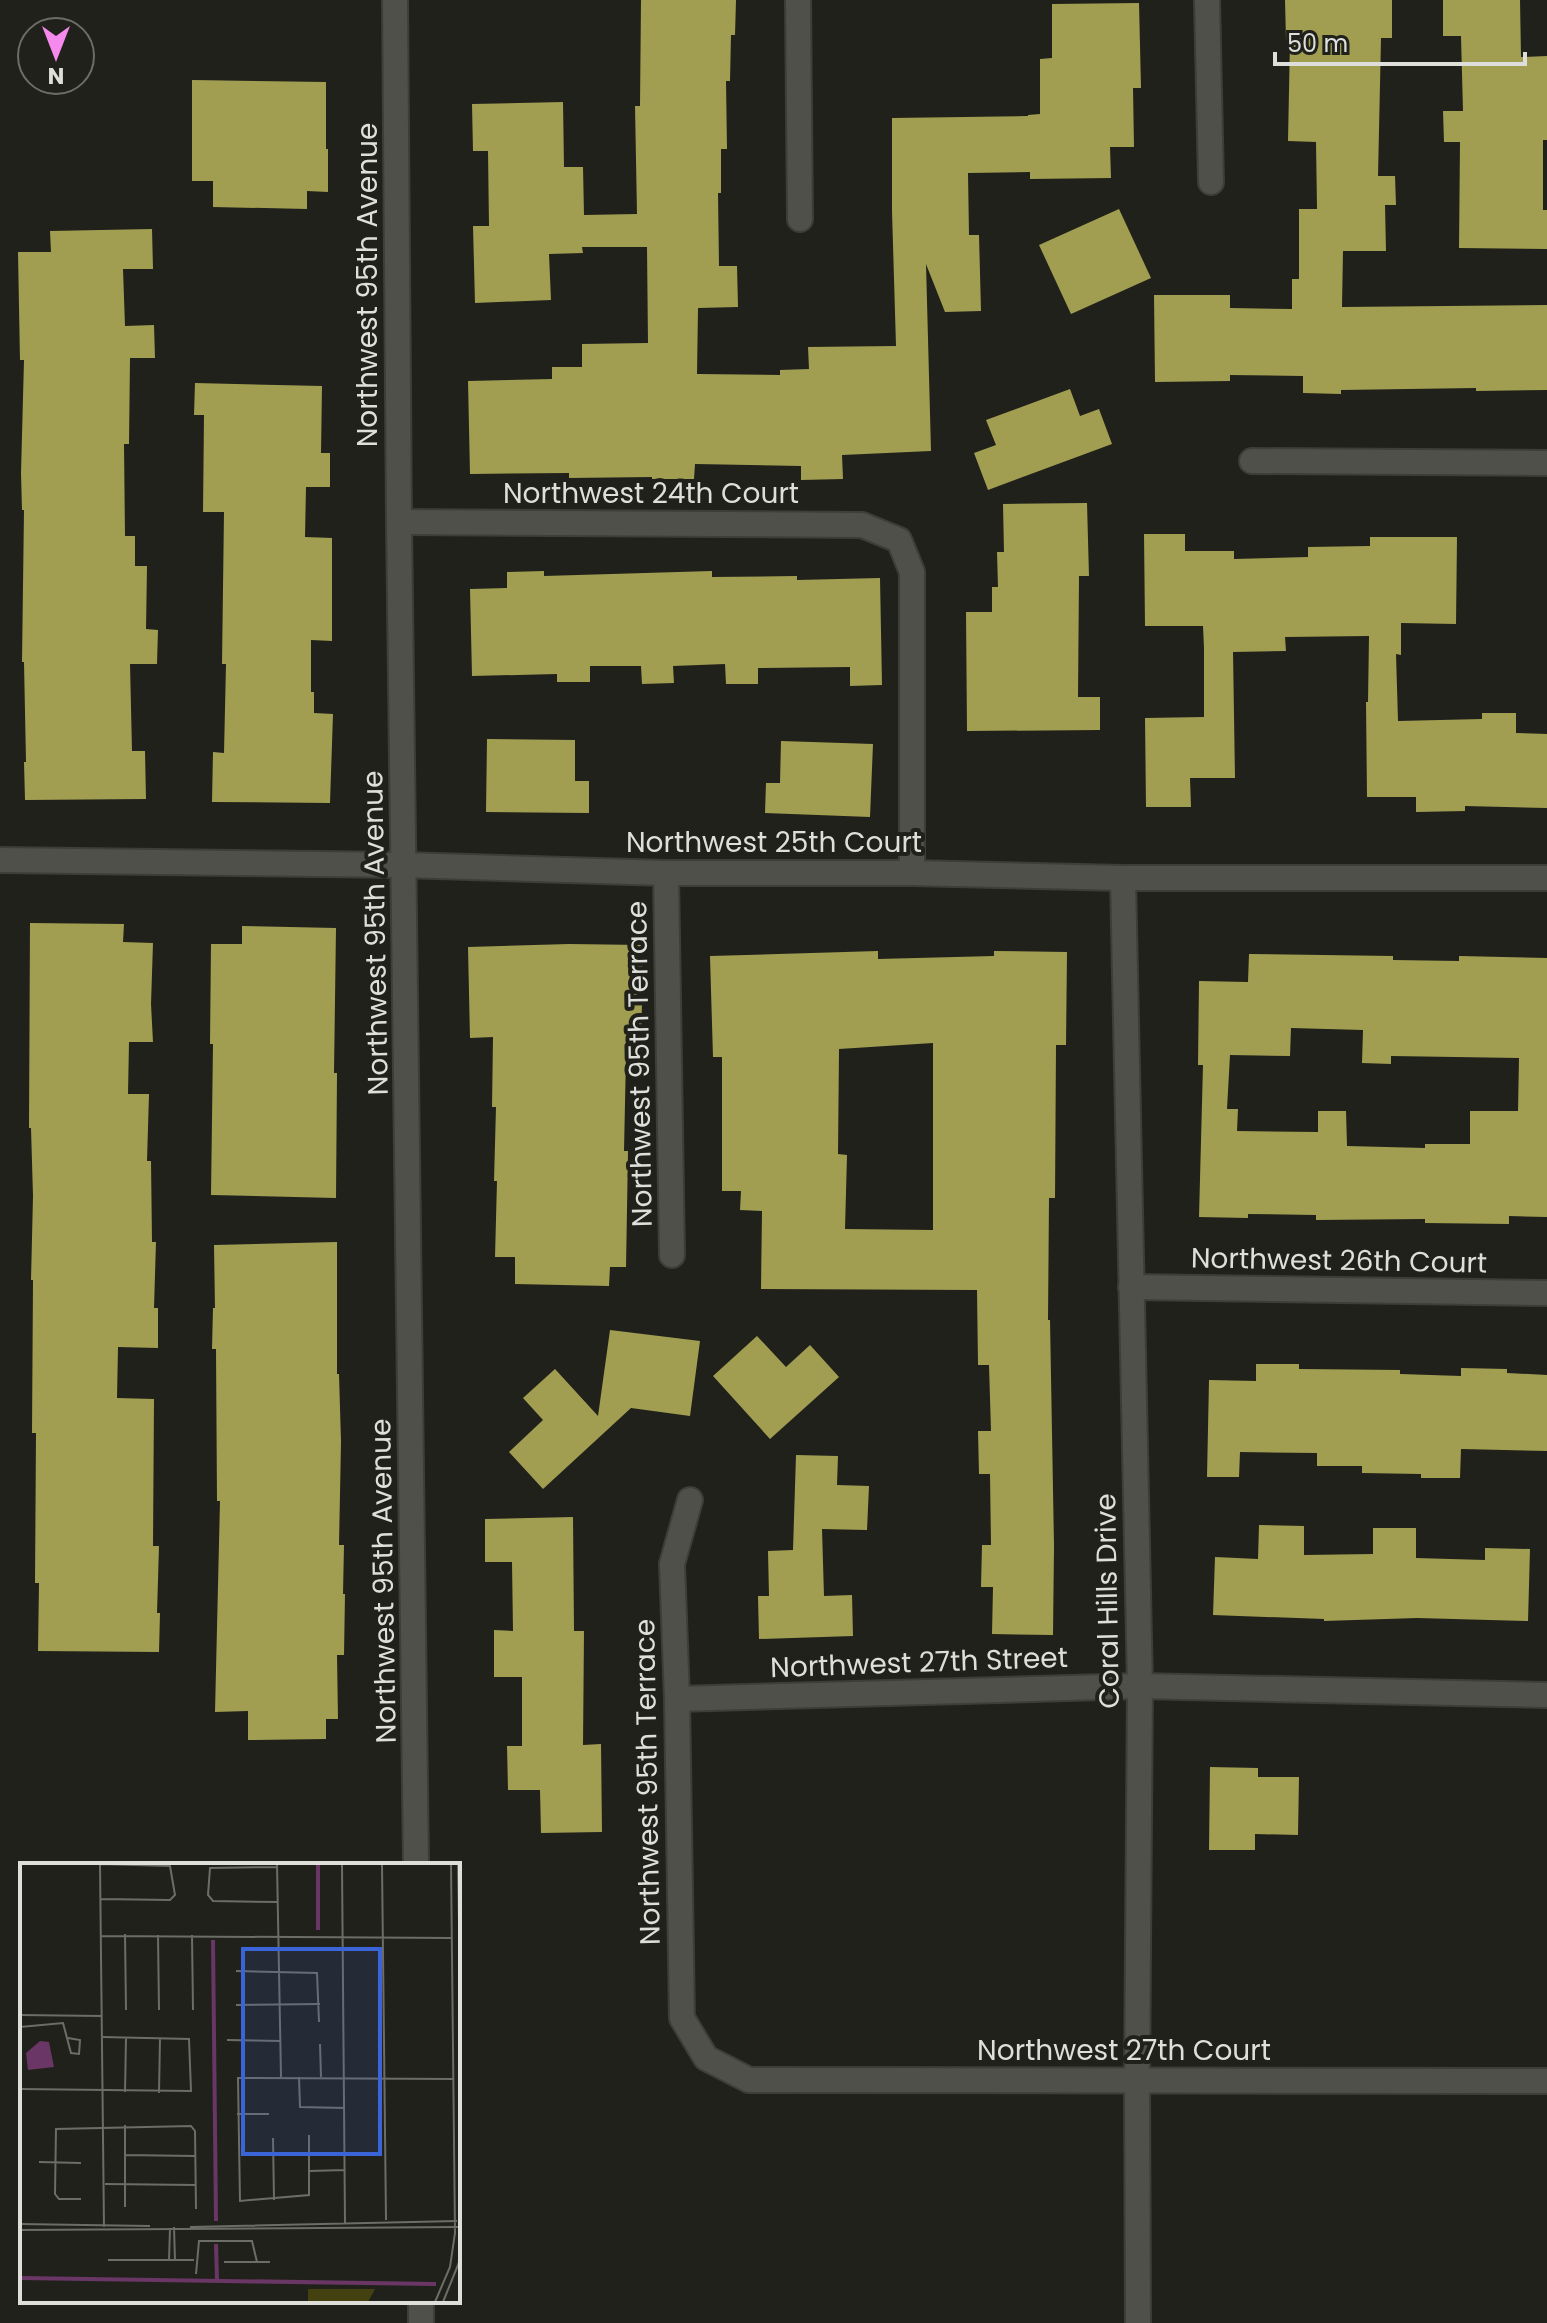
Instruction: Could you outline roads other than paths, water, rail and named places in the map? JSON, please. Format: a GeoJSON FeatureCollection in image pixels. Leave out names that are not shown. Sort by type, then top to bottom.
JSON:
{"type":"FeatureCollection","features":[{"type":"Feature","properties":{"kind":"street","name":"Northwest 95th Avenue"},"geometry":{"type":"LineString","coordinates":[[395,0],[416,1863]]}},
{"type":"Feature","properties":{"kind":"street"},"geometry":{"type":"LineString","coordinates":[[798,0],[800,219]]}},
{"type":"Feature","properties":{"kind":"street"},"geometry":{"type":"LineString","coordinates":[[1207,0],[1211,182]]}},
{"type":"Feature","properties":{"kind":"street"},"geometry":{"type":"LineString","coordinates":[[1252,461],[1547,463]]}},
{"type":"Feature","properties":{"kind":"street","name":"Northwest 24th Court"},"geometry":{"type":"LineString","coordinates":[[399,522],[862,525],[899,540],[912,572],[912,873]]}},
{"type":"Feature","properties":{"kind":"street","name":"Northwest 25th Court"},"geometry":{"type":"LineString","coordinates":[[0,860],[404,865],[666,873],[912,873],[1123,878],[1547,878]]}},
{"type":"Feature","properties":{"kind":"street","name":"Northwest 95th Terrace"},"geometry":{"type":"LineString","coordinates":[[666,873],[672,1255]]}},
{"type":"Feature","properties":{"kind":"street","name":"Coral Hills Drive"},"geometry":{"type":"LineString","coordinates":[[1123,878],[1140,1686],[1138,2323]]}},
{"type":"Feature","properties":{"kind":"street","name":"Northwest 26th Court"},"geometry":{"type":"LineString","coordinates":[[1131,1287],[1547,1293]]}},
{"type":"Feature","properties":{"kind":"street","name":"Northwest 95th Terrace"},"geometry":{"type":"LineString","coordinates":[[690,1500],[672,1564],[682,2018],[706,2058]]}},
{"type":"Feature","properties":{"kind":"street","name":"Northwest 27th Street"},"geometry":{"type":"LineString","coordinates":[[677,1699],[1140,1686],[1547,1695]]}},
{"type":"Feature","properties":{"kind":"street","name":"Northwest 27th Court"},"geometry":{"type":"LineString","coordinates":[[706,2058],[749,2080],[1547,2081]]}}]}
